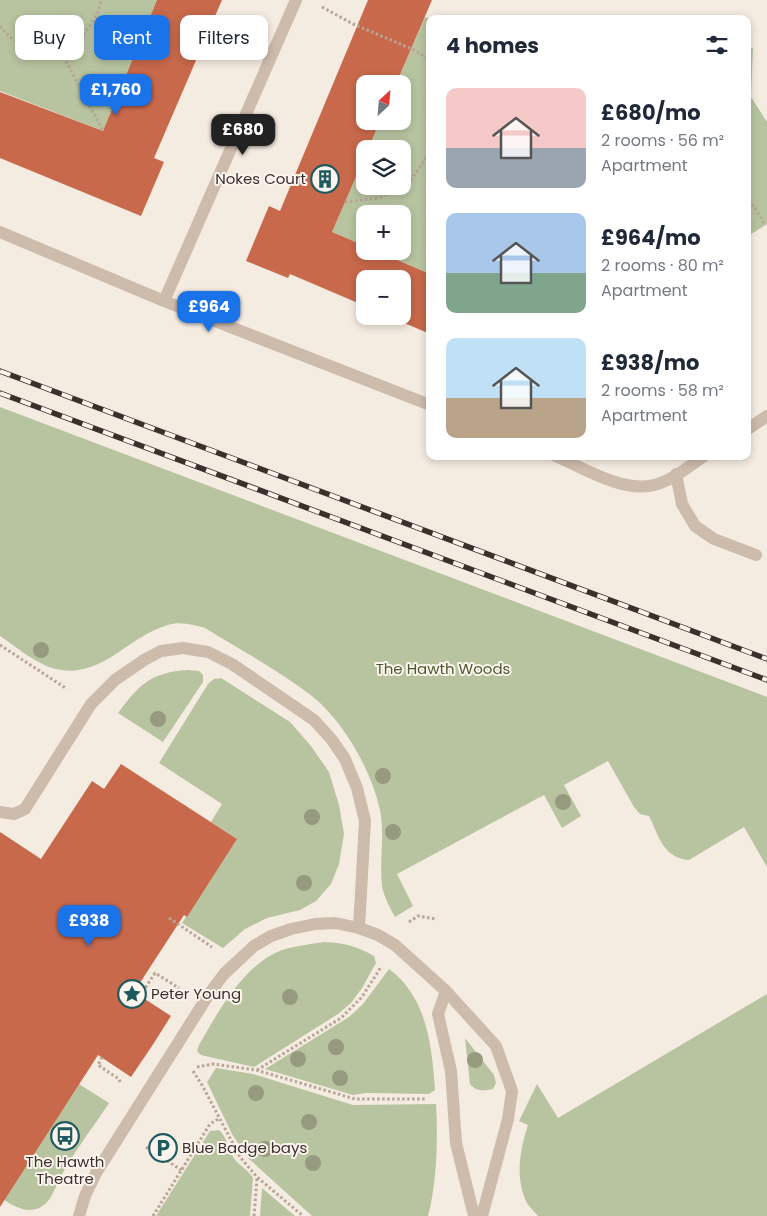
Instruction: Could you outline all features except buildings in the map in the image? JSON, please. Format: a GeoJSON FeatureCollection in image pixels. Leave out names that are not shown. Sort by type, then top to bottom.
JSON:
{"type":"FeatureCollection","features":[{"type":"Feature","properties":{"kind":"street"},"geometry":{"type":"LineString","coordinates":[[164,301],[296,0]]}},
{"type":"Feature","properties":{"kind":"street"},"geometry":{"type":"LineString","coordinates":[[0,232],[164,301],[426,403]]}},
{"type":"Feature","properties":{"kind":"street"},"geometry":{"type":"LineString","coordinates":[[751,427],[767,416]]}},
{"type":"Feature","properties":{"kind":"street"},"geometry":{"type":"LineString","coordinates":[[565,460],[610,480],[634,487],[655,485],[698,460]]}},
{"type":"Feature","properties":{"kind":"street"},"geometry":{"type":"LineString","coordinates":[[676,474],[682,504],[695,526],[714,539],[756,555]]}},
{"type":"Feature","properties":{"kind":"street"},"geometry":{"type":"LineString","coordinates":[[0,812],[14,814],[25,809],[91,704],[115,680],[161,651],[183,648],[208,652],[224,660],[314,720],[346,759],[357,788],[365,821],[359,928]]}},
{"type":"Feature","properties":{"kind":"street"},"geometry":{"type":"LineString","coordinates":[[79,1216],[85,1196],[96,1173],[209,994],[230,969],[254,946],[271,936],[315,924],[336,923],[359,928],[378,935],[395,945],[446,992],[496,1046],[512,1091],[508,1119],[482,1216]]}},
{"type":"Feature","properties":{"kind":"street"},"geometry":{"type":"LineString","coordinates":[[446,992],[438,1014],[451,1071],[456,1143],[474,1216]]}},
{"type":"Feature","properties":{"kind":"path"},"geometry":{"type":"LineString","coordinates":[[84,34],[90,28],[99,12],[101,0]]}},
{"type":"Feature","properties":{"kind":"path"},"geometry":{"type":"LineString","coordinates":[[316,4],[353,24],[412,49],[426,58]]}},
{"type":"Feature","properties":{"kind":"path"},"geometry":{"type":"LineString","coordinates":[[0,26],[6,35],[15,41]]}},
{"type":"Feature","properties":{"kind":"path"},"geometry":{"type":"LineString","coordinates":[[65,60],[103,131]]}},
{"type":"Feature","properties":{"kind":"path"},"geometry":{"type":"LineString","coordinates":[[411,181],[426,158]]}},
{"type":"Feature","properties":{"kind":"path"},"geometry":{"type":"LineString","coordinates":[[345,202],[380,198],[386,195]]}},
{"type":"Feature","properties":{"kind":"path"},"geometry":{"type":"LineString","coordinates":[[751,204],[765,225]]}},
{"type":"Feature","properties":{"kind":"path"},"geometry":{"type":"LineString","coordinates":[[0,645],[91,704]]}},
{"type":"Feature","properties":{"kind":"path"},"geometry":{"type":"LineString","coordinates":[[256,1070],[341,1018],[352,1008],[362,997],[409,921],[418,916],[436,919]]}},
{"type":"Feature","properties":{"kind":"path"},"geometry":{"type":"LineString","coordinates":[[169,918],[213,948]]}},
{"type":"Feature","properties":{"kind":"path"},"geometry":{"type":"LineString","coordinates":[[140,996],[155,973],[184,991]]}},
{"type":"Feature","properties":{"kind":"path"},"geometry":{"type":"LineString","coordinates":[[98,1065],[102,1057]]}},
{"type":"Feature","properties":{"kind":"path"},"geometry":{"type":"LineString","coordinates":[[302,1216],[257,1177],[240,1158],[202,1084],[191,1068],[213,1064],[256,1070],[355,1099],[453,1098]]}},
{"type":"Feature","properties":{"kind":"path"},"geometry":{"type":"LineString","coordinates":[[153,1216],[210,1124],[220,1118]]}},
{"type":"Feature","properties":{"kind":"path"},"geometry":{"type":"LineString","coordinates":[[254,1216],[257,1177]]}},
{"type":"Feature","properties":{"kind":"green space"},"geometry":{"type":"Polygon","coordinates":[[[0,0],[157,0],[151,15],[94,15],[94,60],[132,60],[103,131],[0,91],[0,0]]]}},
{"type":"Feature","properties":{"kind":"green space"},"geometry":{"type":"Polygon","coordinates":[[[426,17],[426,272],[397,260],[411,260],[411,205],[356,205],[356,242],[332,232],[356,177],[356,195],[411,195],[411,140],[372,140],[376,130],[411,130],[411,75],[400,75],[426,17]]]}},
{"type":"Feature","properties":{"kind":"green space"},"geometry":{"type":"Polygon","coordinates":[[[751,48],[753,48],[751,97],[751,48]]]}},
{"type":"Feature","properties":{"kind":"green space"},"geometry":{"type":"Polygon","coordinates":[[[751,97],[767,122],[767,224],[751,234],[751,97]]]}},
{"type":"Feature","properties":{"kind":"green space","name":"The Hawth Woods"},"geometry":{"type":"Polygon","coordinates":[[[0,407],[767,697],[767,867],[744,827],[689,860],[673,855],[663,845],[649,816],[640,814],[634,807],[608,761],[564,785],[581,816],[562,828],[544,795],[397,874],[413,906],[395,917],[382,886],[380,810],[370,778],[353,746],[332,716],[296,684],[205,628],[187,624],[177,623],[168,625],[138,639],[97,664],[83,669],[67,671],[42,664],[0,636],[0,407]]]}},
{"type":"Feature","properties":{"kind":"green space"},"geometry":{"type":"Polygon","coordinates":[[[175,671],[199,671],[203,675],[203,682],[163,742],[118,713],[140,688],[155,677],[175,671]]]}},
{"type":"Feature","properties":{"kind":"green space"},"geometry":{"type":"Polygon","coordinates":[[[221,678],[290,722],[311,746],[329,772],[339,805],[344,834],[339,864],[331,884],[316,901],[300,910],[267,918],[245,929],[223,948],[182,923],[237,839],[211,822],[222,804],[159,763],[208,684],[214,679],[221,678]]]}},
{"type":"Feature","properties":{"kind":"green space"},"geometry":{"type":"Polygon","coordinates":[[[325,942],[350,946],[374,956],[376,963],[351,1003],[338,1014],[254,1067],[201,1055],[197,1051],[233,990],[256,966],[282,950],[325,942]]]}},
{"type":"Feature","properties":{"kind":"green space"},"geometry":{"type":"Polygon","coordinates":[[[389,969],[402,980],[419,1008],[429,1040],[435,1090],[429,1094],[366,1093],[353,1095],[265,1069],[349,1017],[363,1004],[389,969]]]}},
{"type":"Feature","properties":{"kind":"green space"},"geometry":{"type":"Polygon","coordinates":[[[767,994],[767,1216],[538,1216],[527,1203],[521,1182],[521,1153],[528,1125],[519,1121],[537,1084],[558,1118],[767,994]]]}},
{"type":"Feature","properties":{"kind":"green space"},"geometry":{"type":"Polygon","coordinates":[[[465,1038],[494,1075],[496,1083],[493,1089],[480,1090],[470,1084],[465,1038]]]}},
{"type":"Feature","properties":{"kind":"green space"},"geometry":{"type":"Polygon","coordinates":[[[216,1068],[253,1074],[353,1105],[436,1104],[436,1160],[428,1216],[312,1216],[248,1158],[232,1134],[207,1082],[216,1068]]]}},
{"type":"Feature","properties":{"kind":"green space"},"geometry":{"type":"Polygon","coordinates":[[[79,1084],[109,1103],[69,1162],[53,1193],[44,1205],[31,1210],[17,1207],[4,1200],[79,1084]]]}},
{"type":"Feature","properties":{"kind":"green space"},"geometry":{"type":"Polygon","coordinates":[[[219,1130],[236,1161],[253,1178],[250,1216],[156,1216],[210,1131],[219,1130]]]}},
{"type":"Feature","properties":{"kind":"green space"},"geometry":{"type":"Polygon","coordinates":[[[262,1188],[295,1216],[260,1216],[262,1188]]]}},
{"type":"Feature","properties":{"kind":"railway"},"geometry":{"type":"LineString","coordinates":[[0,371],[767,659]]}},
{"type":"Feature","properties":{"kind":"railway"},"geometry":{"type":"LineString","coordinates":[[0,393],[767,680]]}},
{"type":"Feature","properties":{"kind":"place","name":"Nokes Court"},"geometry":{"type":"Point","coordinates":[325,179]}},
{"type":"Feature","properties":{"kind":"place","name":"Peter Young"},"geometry":{"type":"Point","coordinates":[132,994]}},
{"type":"Feature","properties":{"kind":"place","name":"The Hawth Theatre"},"geometry":{"type":"Point","coordinates":[65,1136]}},
{"type":"Feature","properties":{"kind":"place","name":"Blue Badge bays"},"geometry":{"type":"Point","coordinates":[163,1148]}}]}
